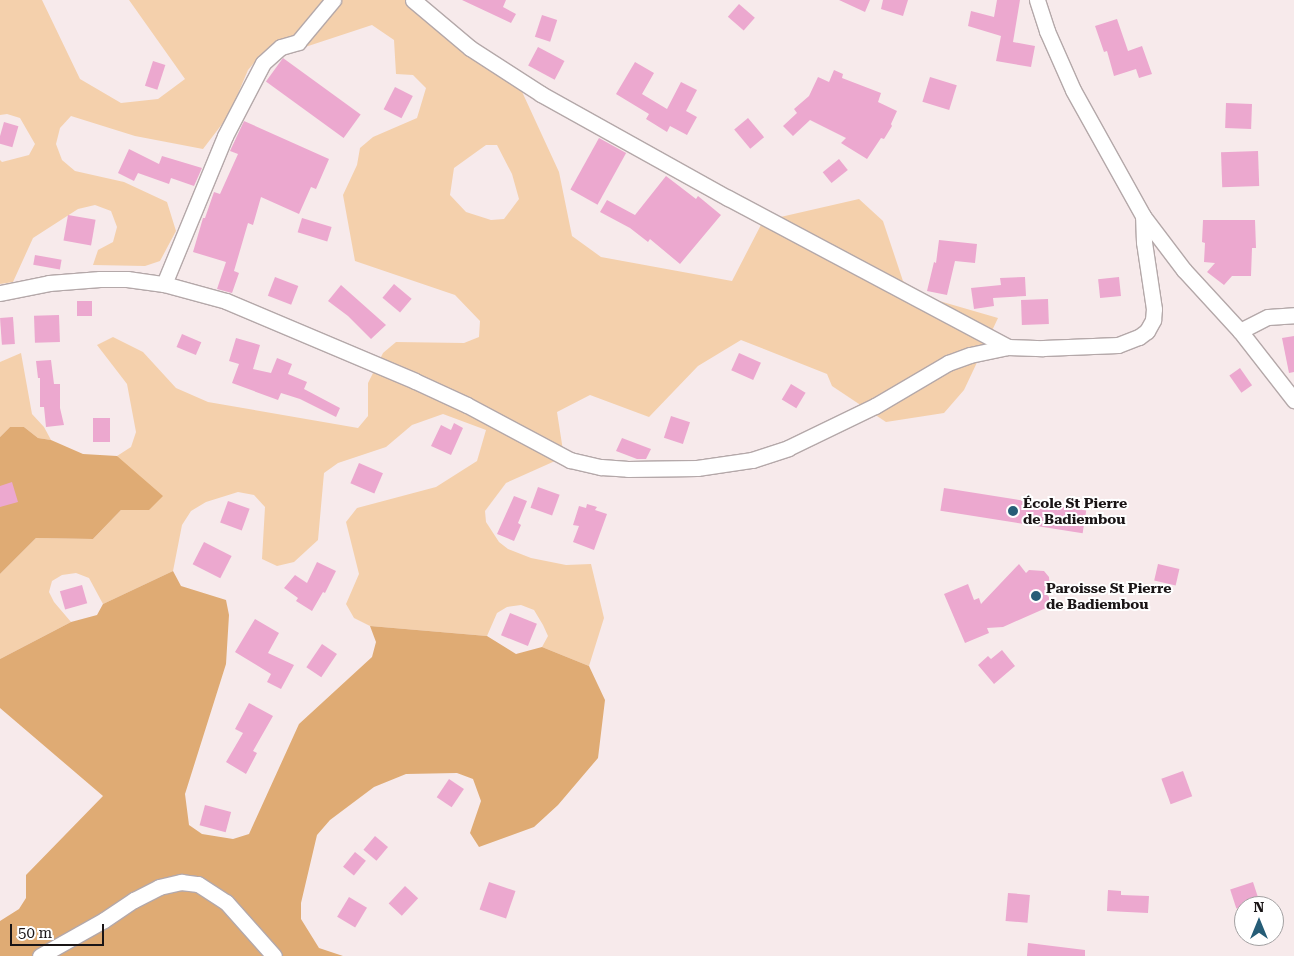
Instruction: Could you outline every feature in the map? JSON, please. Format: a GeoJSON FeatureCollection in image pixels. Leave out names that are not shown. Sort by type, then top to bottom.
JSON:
{"type":"FeatureCollection","features":[{"type":"Feature","properties":{"kind":"street"},"geometry":{"type":"LineString","coordinates":[[164,284],[225,136],[263,63],[281,47],[298,42],[332,0]]}},
{"type":"Feature","properties":{"kind":"street"},"geometry":{"type":"LineString","coordinates":[[413,0],[470,48],[541,94],[728,198],[1008,347]]}},
{"type":"Feature","properties":{"kind":"street"},"geometry":{"type":"LineString","coordinates":[[1037,0],[1047,31],[1073,90],[1143,216],[1184,270],[1240,331],[1294,400]]}},
{"type":"Feature","properties":{"kind":"street"},"geometry":{"type":"LineString","coordinates":[[0,293],[50,283],[100,279],[127,279],[164,284],[226,301],[415,381],[467,405],[570,460],[610,468],[697,468],[752,460],[826,431],[875,406],[948,363],[970,355],[1008,347],[1118,345],[1139,337],[1147,331],[1153,320],[1154,309],[1145,250],[1143,216]]}},
{"type":"Feature","properties":{"kind":"street"},"geometry":{"type":"LineString","coordinates":[[1240,331],[1268,317],[1294,315]]}},
{"type":"Feature","properties":{"kind":"street"},"geometry":{"type":"LineString","coordinates":[[40,956],[104,920],[134,900],[159,887],[181,882],[198,884],[226,902],[274,956]]}},
{"type":"Feature","properties":{"kind":"shaded area"},"geometry":{"type":"Polygon","coordinates":[[[0,0],[42,0],[80,79],[121,103],[158,99],[185,79],[129,0],[411,0],[518,83],[559,172],[572,236],[601,257],[732,281],[763,221],[859,199],[883,221],[903,281],[929,298],[998,318],[964,390],[944,413],[886,422],[832,386],[827,374],[741,340],[698,366],[649,417],[590,395],[557,412],[564,457],[506,483],[485,511],[486,522],[499,542],[508,549],[531,558],[566,565],[591,564],[604,618],[589,666],[542,647],[548,636],[543,625],[534,610],[521,605],[507,607],[497,613],[487,636],[370,626],[354,618],[346,604],[359,574],[346,522],[357,508],[436,487],[477,461],[486,430],[443,414],[412,425],[386,447],[338,463],[324,473],[318,540],[294,562],[277,566],[262,559],[265,507],[254,495],[238,492],[206,502],[191,511],[182,525],[173,571],[103,604],[89,578],[76,573],[62,575],[52,581],[49,592],[54,602],[71,622],[0,659],[0,574],[36,538],[93,539],[121,510],[149,510],[117,456],[131,447],[136,432],[127,384],[97,345],[113,337],[143,352],[176,388],[208,402],[358,428],[368,416],[368,383],[383,353],[396,342],[464,343],[479,337],[480,321],[455,295],[355,261],[343,195],[357,165],[360,148],[373,137],[417,118],[426,88],[413,75],[396,74],[394,40],[372,25],[290,52],[259,57],[248,70],[229,115],[203,149],[135,136],[71,116],[60,128],[56,144],[62,160],[75,171],[124,182],[167,202],[176,231],[160,261],[145,266],[93,265],[98,250],[113,242],[117,227],[111,211],[95,205],[78,209],[33,238],[13,282],[0,284],[0,160],[2,162],[29,155],[35,144],[20,118],[7,114],[0,115],[0,0]],[[486,145],[454,168],[450,195],[466,212],[491,220],[504,219],[519,199],[512,174],[497,145],[486,145]]]}},
{"type":"Feature","properties":{"kind":"shaded area"},"geometry":{"type":"Polygon","coordinates":[[[21,353],[32,414],[44,427],[51,440],[38,438],[24,427],[10,427],[0,437],[0,362],[21,353]]]}},
{"type":"Feature","properties":{"kind":"shaded area"},"geometry":{"type":"Polygon","coordinates":[[[10,427],[24,427],[38,438],[51,440],[83,454],[117,456],[163,496],[149,510],[121,510],[93,539],[36,538],[0,574],[0,437],[10,427]]]}},
{"type":"Feature","properties":{"kind":"shaded area"},"geometry":{"type":"Polygon","coordinates":[[[173,571],[181,586],[226,600],[229,615],[226,664],[185,794],[189,825],[202,834],[233,839],[249,834],[299,724],[372,657],[376,642],[370,626],[487,636],[516,654],[542,647],[589,666],[605,700],[598,758],[558,805],[534,827],[479,847],[470,833],[481,801],[473,779],[457,773],[406,774],[374,787],[330,820],[317,835],[301,903],[301,919],[319,948],[343,956],[0,956],[0,921],[19,909],[26,898],[26,875],[103,796],[0,708],[0,659],[71,622],[97,615],[103,604],[173,571]]]}},
{"type":"Feature","properties":{"kind":"building"},"geometry":{"type":"Polygon","coordinates":[[[462,0],[506,0],[503,7],[516,14],[511,23],[462,0]]]}},
{"type":"Feature","properties":{"kind":"building"},"geometry":{"type":"Polygon","coordinates":[[[839,0],[870,0],[865,12],[839,0]]]}},
{"type":"Feature","properties":{"kind":"building"},"geometry":{"type":"Polygon","coordinates":[[[883,0],[908,0],[903,16],[881,9],[883,0]]]}},
{"type":"Feature","properties":{"kind":"building"},"geometry":{"type":"Polygon","coordinates":[[[997,0],[1020,0],[1013,42],[1035,46],[1031,67],[996,61],[1001,36],[968,26],[971,11],[994,17],[997,0]]]}},
{"type":"Feature","properties":{"kind":"building"},"geometry":{"type":"Polygon","coordinates":[[[739,4],[755,18],[744,31],[728,17],[739,4]]]}},
{"type":"Feature","properties":{"kind":"building"},"geometry":{"type":"Polygon","coordinates":[[[542,15],[557,20],[550,42],[535,37],[542,15]]]}},
{"type":"Feature","properties":{"kind":"building"},"geometry":{"type":"Polygon","coordinates":[[[1117,19],[1128,51],[1142,46],[1152,74],[1139,78],[1136,69],[1114,76],[1107,51],[1104,52],[1095,26],[1117,19]]]}},
{"type":"Feature","properties":{"kind":"building"},"geometry":{"type":"Polygon","coordinates":[[[538,47],[564,61],[555,80],[528,66],[538,47]]]}},
{"type":"Feature","properties":{"kind":"building"},"geometry":{"type":"Polygon","coordinates":[[[283,58],[361,114],[344,138],[266,81],[283,58]]]}},
{"type":"Feature","properties":{"kind":"building"},"geometry":{"type":"Polygon","coordinates":[[[153,61],[165,65],[157,90],[145,86],[153,61]]]}},
{"type":"Feature","properties":{"kind":"building"},"geometry":{"type":"Polygon","coordinates":[[[635,62],[654,73],[642,94],[667,109],[681,82],[697,90],[686,111],[697,117],[687,135],[670,126],[667,132],[646,119],[649,114],[616,94],[635,62]]]}},
{"type":"Feature","properties":{"kind":"building"},"geometry":{"type":"Polygon","coordinates":[[[834,70],[843,74],[842,78],[881,93],[878,102],[897,111],[891,124],[892,126],[884,139],[881,138],[867,159],[841,143],[846,138],[810,120],[793,136],[783,126],[797,113],[794,109],[809,96],[818,77],[829,82],[834,70]]]}},
{"type":"Feature","properties":{"kind":"building"},"geometry":{"type":"Polygon","coordinates":[[[930,77],[957,85],[949,110],[922,102],[930,77]]]}},
{"type":"Feature","properties":{"kind":"building"},"geometry":{"type":"Polygon","coordinates":[[[395,87],[413,96],[401,118],[384,109],[395,87]]]}},
{"type":"Feature","properties":{"kind":"building"},"geometry":{"type":"Polygon","coordinates":[[[1226,103],[1252,104],[1251,129],[1225,128],[1226,103]]]}},
{"type":"Feature","properties":{"kind":"building"},"geometry":{"type":"Polygon","coordinates":[[[748,118],[764,137],[750,149],[734,130],[748,118]]]}},
{"type":"Feature","properties":{"kind":"building"},"geometry":{"type":"Polygon","coordinates":[[[244,121],[329,159],[316,189],[311,187],[299,214],[261,197],[253,225],[248,223],[234,271],[239,273],[232,293],[217,289],[226,262],[193,252],[203,218],[205,218],[214,192],[220,194],[238,154],[230,151],[244,121]]]}},
{"type":"Feature","properties":{"kind":"building"},"geometry":{"type":"Polygon","coordinates":[[[4,122],[18,126],[12,147],[0,144],[4,122]]]}},
{"type":"Feature","properties":{"kind":"building"},"geometry":{"type":"Polygon","coordinates":[[[599,138],[626,153],[598,205],[570,190],[599,138]]]}},
{"type":"Feature","properties":{"kind":"building"},"geometry":{"type":"Polygon","coordinates":[[[129,149],[159,164],[162,156],[202,168],[194,186],[171,178],[169,184],[138,173],[134,181],[118,173],[129,149]]]}},
{"type":"Feature","properties":{"kind":"building"},"geometry":{"type":"Polygon","coordinates":[[[1258,151],[1259,186],[1222,187],[1221,152],[1258,151]]]}},
{"type":"Feature","properties":{"kind":"building"},"geometry":{"type":"Polygon","coordinates":[[[839,159],[848,170],[831,183],[823,172],[839,159]]]}},
{"type":"Feature","properties":{"kind":"building"},"geometry":{"type":"Polygon","coordinates":[[[666,176],[696,199],[698,196],[721,215],[680,264],[650,239],[648,242],[630,228],[600,212],[607,200],[635,215],[666,176]]]}},
{"type":"Feature","properties":{"kind":"building"},"geometry":{"type":"Polygon","coordinates":[[[68,215],[96,220],[91,245],[63,241],[68,215]]]}},
{"type":"Feature","properties":{"kind":"building"},"geometry":{"type":"Polygon","coordinates":[[[302,218],[332,227],[327,241],[298,232],[302,218]]]}},
{"type":"Feature","properties":{"kind":"building"},"geometry":{"type":"Polygon","coordinates":[[[1203,220],[1255,220],[1256,248],[1252,248],[1251,276],[1232,276],[1224,285],[1207,272],[1215,263],[1204,262],[1205,243],[1202,242],[1203,220]]]}},
{"type":"Feature","properties":{"kind":"building"},"geometry":{"type":"Polygon","coordinates":[[[939,240],[977,244],[975,263],[955,261],[947,295],[927,291],[934,262],[936,263],[939,240]]]}},
{"type":"Feature","properties":{"kind":"building"},"geometry":{"type":"Polygon","coordinates":[[[35,255],[62,260],[60,270],[33,265],[35,255]]]}},
{"type":"Feature","properties":{"kind":"building"},"geometry":{"type":"Polygon","coordinates":[[[275,277],[298,286],[291,305],[268,296],[275,277]]]}},
{"type":"Feature","properties":{"kind":"building"},"geometry":{"type":"Polygon","coordinates":[[[1025,277],[1026,296],[993,298],[994,306],[974,309],[971,288],[1001,285],[1000,278],[1025,277]]]}},
{"type":"Feature","properties":{"kind":"building"},"geometry":{"type":"Polygon","coordinates":[[[1119,277],[1121,296],[1100,298],[1098,279],[1119,277]]]}},
{"type":"Feature","properties":{"kind":"building"},"geometry":{"type":"Polygon","coordinates":[[[394,284],[412,299],[400,313],[382,298],[394,284]]]}},
{"type":"Feature","properties":{"kind":"building"},"geometry":{"type":"Polygon","coordinates":[[[341,285],[386,325],[371,339],[348,316],[328,301],[341,285]]]}},
{"type":"Feature","properties":{"kind":"building"},"geometry":{"type":"Polygon","coordinates":[[[1048,299],[1049,324],[1022,325],[1021,300],[1048,299]]]}},
{"type":"Feature","properties":{"kind":"building"},"geometry":{"type":"Polygon","coordinates":[[[77,301],[92,301],[92,316],[77,316],[77,301]]]}},
{"type":"Feature","properties":{"kind":"building"},"geometry":{"type":"Polygon","coordinates":[[[59,315],[60,342],[35,343],[34,316],[59,315]]]}},
{"type":"Feature","properties":{"kind":"building"},"geometry":{"type":"Polygon","coordinates":[[[13,317],[15,344],[2,345],[0,318],[13,317]]]}},
{"type":"Feature","properties":{"kind":"building"},"geometry":{"type":"Polygon","coordinates":[[[182,334],[201,342],[196,355],[177,347],[182,334]]]}},
{"type":"Feature","properties":{"kind":"building"},"geometry":{"type":"Polygon","coordinates":[[[1294,336],[1294,372],[1289,373],[1282,338],[1294,336]]]}},
{"type":"Feature","properties":{"kind":"building"},"geometry":{"type":"Polygon","coordinates":[[[236,338],[260,345],[253,369],[271,373],[277,358],[292,364],[288,374],[307,382],[304,389],[340,408],[336,417],[300,399],[281,393],[278,400],[232,383],[239,364],[229,361],[236,338]]]}},
{"type":"Feature","properties":{"kind":"building"},"geometry":{"type":"Polygon","coordinates":[[[739,353],[761,363],[753,380],[731,370],[739,353]]]}},
{"type":"Feature","properties":{"kind":"building"},"geometry":{"type":"Polygon","coordinates":[[[51,360],[54,384],[60,384],[60,408],[64,425],[46,427],[44,407],[40,407],[40,378],[38,378],[36,361],[51,360]]]}},
{"type":"Feature","properties":{"kind":"building"},"geometry":{"type":"Polygon","coordinates":[[[1240,368],[1252,385],[1241,393],[1229,375],[1240,368]]]}},
{"type":"Feature","properties":{"kind":"building"},"geometry":{"type":"Polygon","coordinates":[[[791,384],[806,393],[796,408],[782,399],[791,384]]]}},
{"type":"Feature","properties":{"kind":"building"},"geometry":{"type":"Polygon","coordinates":[[[671,416],[690,422],[683,444],[664,438],[671,416]]]}},
{"type":"Feature","properties":{"kind":"building"},"geometry":{"type":"Polygon","coordinates":[[[93,418],[110,418],[110,442],[93,442],[93,418]]]}},
{"type":"Feature","properties":{"kind":"building"},"geometry":{"type":"Polygon","coordinates":[[[454,423],[463,428],[451,455],[431,446],[441,425],[451,430],[454,423]]]}},
{"type":"Feature","properties":{"kind":"building"},"geometry":{"type":"Polygon","coordinates":[[[622,438],[651,449],[646,459],[637,459],[616,451],[622,438]]]}},
{"type":"Feature","properties":{"kind":"building"},"geometry":{"type":"Polygon","coordinates":[[[359,463],[383,473],[374,493],[350,483],[359,463]]]}},
{"type":"Feature","properties":{"kind":"building"},"geometry":{"type":"Polygon","coordinates":[[[12,482],[18,502],[0,507],[0,486],[12,482]]]}},
{"type":"Feature","properties":{"kind":"building"},"geometry":{"type":"Polygon","coordinates":[[[538,487],[560,495],[552,516],[530,508],[538,487]]]}},
{"type":"Feature","properties":{"kind":"building","name":"École St Pierre de Badiembou"},"geometry":{"type":"Polygon","coordinates":[[[944,488],[1086,511],[1083,533],[940,511],[944,488]]]}},
{"type":"Feature","properties":{"kind":"building"},"geometry":{"type":"Polygon","coordinates":[[[514,496],[527,501],[518,523],[521,525],[514,541],[497,534],[514,496]]]}},
{"type":"Feature","properties":{"kind":"building"},"geometry":{"type":"Polygon","coordinates":[[[228,501],[250,509],[242,530],[220,523],[228,501]]]}},
{"type":"Feature","properties":{"kind":"building"},"geometry":{"type":"Polygon","coordinates":[[[587,504],[597,507],[595,510],[607,514],[594,550],[573,542],[579,526],[573,525],[579,506],[586,508],[587,504]]]}},
{"type":"Feature","properties":{"kind":"building"},"geometry":{"type":"Polygon","coordinates":[[[204,542],[232,556],[220,578],[193,564],[204,542]]]}},
{"type":"Feature","properties":{"kind":"building"},"geometry":{"type":"Polygon","coordinates":[[[317,562],[336,571],[325,593],[323,592],[312,611],[296,601],[298,598],[284,588],[295,575],[307,583],[317,562]]]}},
{"type":"Feature","properties":{"kind":"building"},"geometry":{"type":"Polygon","coordinates":[[[1019,564],[1026,573],[1029,570],[1044,571],[1049,577],[1050,589],[1045,593],[1053,601],[1046,608],[1003,627],[987,628],[989,633],[965,643],[944,594],[968,584],[974,600],[979,598],[981,604],[1019,564]]]}},
{"type":"Feature","properties":{"kind":"building"},"geometry":{"type":"Polygon","coordinates":[[[1158,564],[1179,569],[1176,586],[1154,581],[1158,564]]]}},
{"type":"Feature","properties":{"kind":"building"},"geometry":{"type":"Polygon","coordinates":[[[82,585],[87,603],[65,610],[60,591],[82,585]]]}},
{"type":"Feature","properties":{"kind":"building"},"geometry":{"type":"Polygon","coordinates":[[[510,613],[537,624],[528,646],[501,635],[510,613]]]}},
{"type":"Feature","properties":{"kind":"building"},"geometry":{"type":"Polygon","coordinates":[[[255,619],[279,633],[268,653],[294,665],[281,689],[267,682],[271,674],[235,652],[255,619]]]}},
{"type":"Feature","properties":{"kind":"building"},"geometry":{"type":"Polygon","coordinates":[[[322,644],[337,654],[321,677],[306,667],[322,644]]]}},
{"type":"Feature","properties":{"kind":"building"},"geometry":{"type":"Polygon","coordinates":[[[1002,650],[1015,666],[994,684],[978,665],[988,656],[991,659],[1002,650]]]}},
{"type":"Feature","properties":{"kind":"building"},"geometry":{"type":"Polygon","coordinates":[[[249,703],[273,716],[253,751],[257,753],[246,774],[226,762],[243,733],[235,729],[249,703]]]}},
{"type":"Feature","properties":{"kind":"building"},"geometry":{"type":"Polygon","coordinates":[[[1183,771],[1192,796],[1171,804],[1161,779],[1183,771]]]}},
{"type":"Feature","properties":{"kind":"building"},"geometry":{"type":"Polygon","coordinates":[[[449,779],[464,789],[452,807],[437,797],[449,779]]]}},
{"type":"Feature","properties":{"kind":"building"},"geometry":{"type":"Polygon","coordinates":[[[205,805],[231,812],[226,832],[200,825],[205,805]]]}},
{"type":"Feature","properties":{"kind":"building"},"geometry":{"type":"Polygon","coordinates":[[[375,836],[388,847],[376,861],[363,850],[375,836]]]}},
{"type":"Feature","properties":{"kind":"building"},"geometry":{"type":"Polygon","coordinates":[[[355,852],[366,861],[354,876],[343,867],[355,852]]]}},
{"type":"Feature","properties":{"kind":"building"},"geometry":{"type":"Polygon","coordinates":[[[489,882],[515,891],[506,919],[480,909],[489,882]]]}},
{"type":"Feature","properties":{"kind":"building"},"geometry":{"type":"Polygon","coordinates":[[[1253,882],[1258,896],[1234,896],[1234,901],[1230,889],[1253,882]]]}},
{"type":"Feature","properties":{"kind":"building"},"geometry":{"type":"Polygon","coordinates":[[[405,886],[418,898],[402,916],[389,904],[405,886]]]}},
{"type":"Feature","properties":{"kind":"building"},"geometry":{"type":"Polygon","coordinates":[[[1108,890],[1121,891],[1121,895],[1149,896],[1148,913],[1107,911],[1108,890]]]}},
{"type":"Feature","properties":{"kind":"building"},"geometry":{"type":"Polygon","coordinates":[[[1008,893],[1030,895],[1027,923],[1006,921],[1008,893]]]}},
{"type":"Feature","properties":{"kind":"building"},"geometry":{"type":"Polygon","coordinates":[[[349,897],[367,908],[355,928],[337,917],[349,897]]]}},
{"type":"Feature","properties":{"kind":"building"},"geometry":{"type":"Polygon","coordinates":[[[1028,943],[1085,950],[1085,956],[1027,956],[1028,943]]]}},
{"type":"Feature","properties":{"kind":"place","name":"École St Pierre de Badiembou"},"geometry":{"type":"Point","coordinates":[1013,511]}},
{"type":"Feature","properties":{"kind":"place","name":"Paroisse St Pierre de Badiembou"},"geometry":{"type":"Point","coordinates":[1036,596]}}]}
